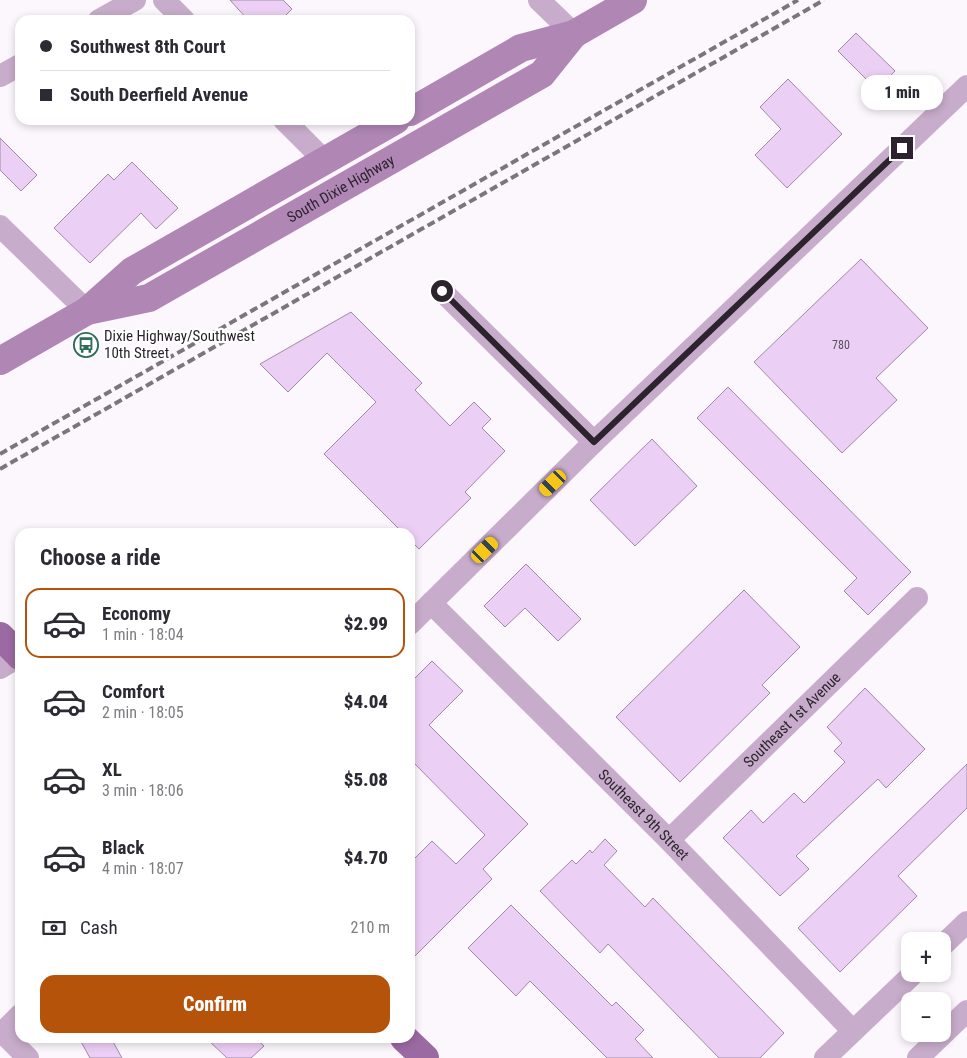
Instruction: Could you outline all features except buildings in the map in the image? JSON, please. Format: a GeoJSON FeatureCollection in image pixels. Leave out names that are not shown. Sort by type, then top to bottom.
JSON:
{"type":"FeatureCollection","features":[{"type":"Feature","properties":{"kind":"main road","name":"South Dixie Highway"},"geometry":{"type":"LineString","coordinates":[[415,109],[521,48],[574,34],[633,0]]}},
{"type":"Feature","properties":{"kind":"main road","name":"South Dixie Highway"},"geometry":{"type":"LineString","coordinates":[[87,311],[149,298],[542,74],[574,34]]}},
{"type":"Feature","properties":{"kind":"main road","name":"South Dixie Highway"},"geometry":{"type":"LineString","coordinates":[[0,361],[87,311],[132,271],[387,125]]}},
{"type":"Feature","properties":{"kind":"main road"},"geometry":{"type":"LineString","coordinates":[[0,636],[15,651]]}},
{"type":"Feature","properties":{"kind":"main road"},"geometry":{"type":"LineString","coordinates":[[409,1043],[425,1058]]}},
{"type":"Feature","properties":{"kind":"street"},"geometry":{"type":"LineString","coordinates":[[108,15],[135,0]]}},
{"type":"Feature","properties":{"kind":"street"},"geometry":{"type":"LineString","coordinates":[[164,0],[179,15]]}},
{"type":"Feature","properties":{"kind":"street"},"geometry":{"type":"LineString","coordinates":[[539,0],[574,34]]}},
{"type":"Feature","properties":{"kind":"street"},"geometry":{"type":"LineString","coordinates":[[0,76],[15,68]]}},
{"type":"Feature","properties":{"kind":"street"},"geometry":{"type":"LineString","coordinates":[[415,619],[594,442],[967,86]]}},
{"type":"Feature","properties":{"kind":"street"},"geometry":{"type":"LineString","coordinates":[[289,125],[325,161]]}},
{"type":"Feature","properties":{"kind":"street"},"geometry":{"type":"LineString","coordinates":[[0,226],[87,311]]}},
{"type":"Feature","properties":{"kind":"street"},"geometry":{"type":"LineString","coordinates":[[442,291],[594,442]]}},
{"type":"Feature","properties":{"kind":"street","name":"Southeast 1st Avenue"},"geometry":{"type":"LineString","coordinates":[[669,840],[917,598]]}},
{"type":"Feature","properties":{"kind":"street","name":"Southeast 9th Street"},"geometry":{"type":"LineString","coordinates":[[431,603],[669,840],[853,1031]]}},
{"type":"Feature","properties":{"kind":"street"},"geometry":{"type":"LineString","coordinates":[[0,668],[15,659]]}},
{"type":"Feature","properties":{"kind":"street"},"geometry":{"type":"LineString","coordinates":[[951,937],[967,922]]}},
{"type":"Feature","properties":{"kind":"street"},"geometry":{"type":"LineString","coordinates":[[825,1058],[905,982]]}},
{"type":"Feature","properties":{"kind":"street"},"geometry":{"type":"LineString","coordinates":[[918,1058],[967,1011]]}},
{"type":"Feature","properties":{"kind":"street"},"geometry":{"type":"LineString","coordinates":[[15,1020],[1,1034],[28,1058]]}},
{"type":"Feature","properties":{"kind":"railway"},"geometry":{"type":"LineString","coordinates":[[0,454],[798,0]]}},
{"type":"Feature","properties":{"kind":"railway"},"geometry":{"type":"LineString","coordinates":[[0,469],[824,0]]}},
{"type":"Feature","properties":{"kind":"place","name":"Dixie Highway/Southwest 10th Street"},"geometry":{"type":"Point","coordinates":[86,345]}},
{"type":"Feature","properties":{"kind":"route"},"geometry":{"type":"LineString","coordinates":[[442,291],[594,442],[902,148]]}}]}
